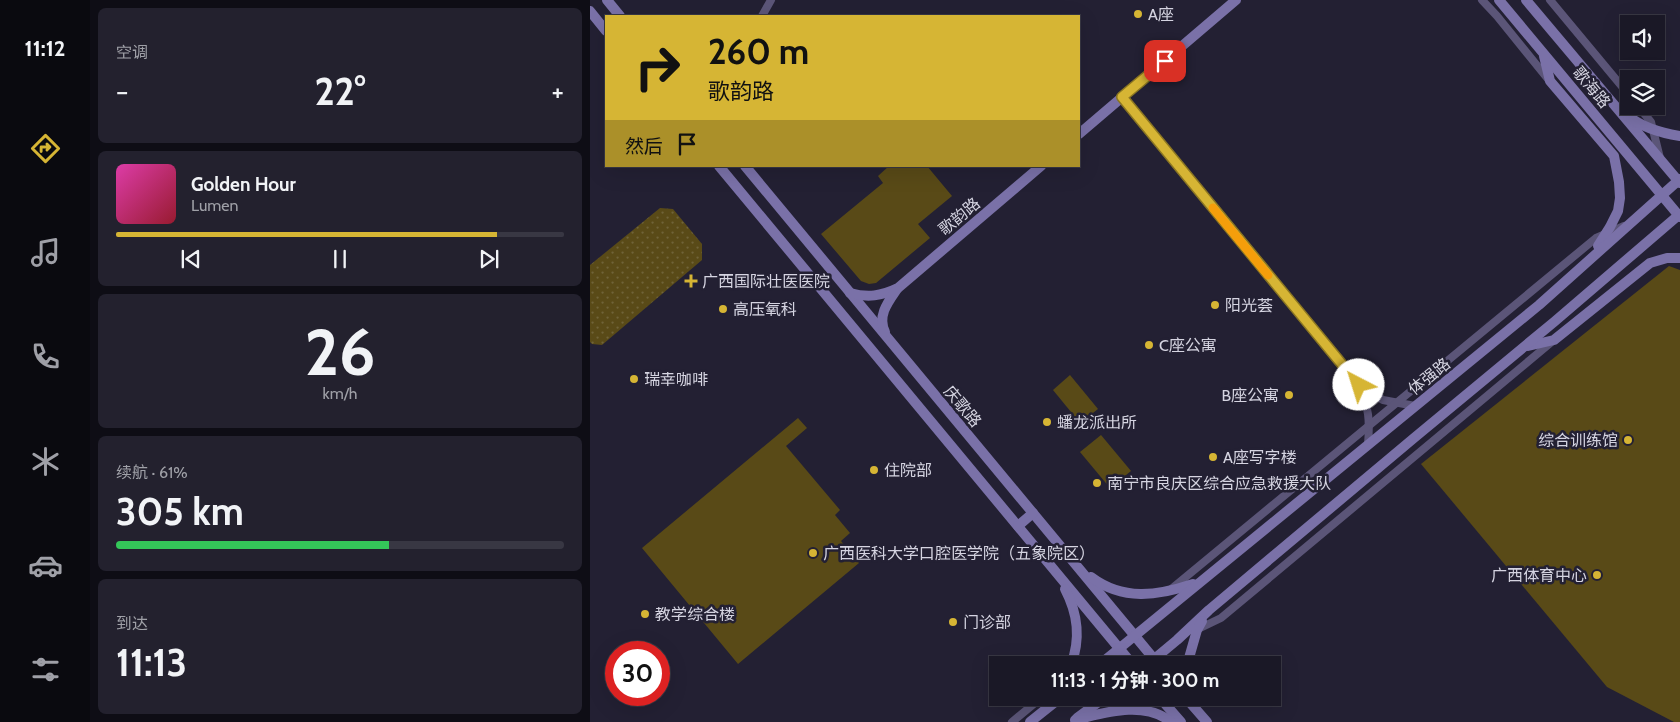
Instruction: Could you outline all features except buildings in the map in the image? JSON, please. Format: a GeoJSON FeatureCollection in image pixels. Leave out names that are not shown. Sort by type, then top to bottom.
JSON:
{"type":"FeatureCollection","features":[{"type":"Feature","properties":{"kind":"main road"},"geometry":{"type":"LineString","coordinates":[[607,0],[619,15]]}},
{"type":"Feature","properties":{"kind":"main road"},"geometry":{"type":"LineString","coordinates":[[1080,133],[1236,0]]}},
{"type":"Feature","properties":{"kind":"main road","name":"歌海路"},"geometry":{"type":"LineString","coordinates":[[1499,0],[1680,215]]}},
{"type":"Feature","properties":{"kind":"main road","name":"歌海路"},"geometry":{"type":"LineString","coordinates":[[1526,0],[1679,181]]}},
{"type":"Feature","properties":{"kind":"main road"},"geometry":{"type":"LineString","coordinates":[[590,11],[605,30]]}},
{"type":"Feature","properties":{"kind":"main road"},"geometry":{"type":"LineString","coordinates":[[1543,52],[1550,81],[1614,156],[1619,182],[1620,198],[1618,211],[1590,259]]}},
{"type":"Feature","properties":{"kind":"main road"},"geometry":{"type":"LineString","coordinates":[[1614,104],[1636,122],[1653,129],[1680,136]]}},
{"type":"Feature","properties":{"kind":"main road"},"geometry":{"type":"LineString","coordinates":[[720,167],[1126,656]]}},
{"type":"Feature","properties":{"kind":"main road","name":"庆歌路"},"geometry":{"type":"LineString","coordinates":[[746,167],[1134,635],[1148,656]]}},
{"type":"Feature","properties":{"kind":"main road","name":"歌韵路"},"geometry":{"type":"LineString","coordinates":[[850,293],[860,296],[875,296],[884,295],[898,288],[1039,167]]}},
{"type":"Feature","properties":{"kind":"main road","name":"体强路"},"geometry":{"type":"LineString","coordinates":[[1110,656],[1539,305],[1628,224],[1679,181]]}},
{"type":"Feature","properties":{"kind":"main road"},"geometry":{"type":"LineString","coordinates":[[1160,656],[1209,610],[1680,215]]}},
{"type":"Feature","properties":{"kind":"main road"},"geometry":{"type":"LineString","coordinates":[[1525,346],[1554,340],[1650,263],[1667,258],[1680,258]]}},
{"type":"Feature","properties":{"kind":"main road","name":"歌韵路"},"geometry":{"type":"LineString","coordinates":[[889,340],[882,327],[884,308],[898,288]]}},
{"type":"Feature","properties":{"kind":"main road"},"geometry":{"type":"LineString","coordinates":[[1018,526],[1033,513]]}},
{"type":"Feature","properties":{"kind":"main road"},"geometry":{"type":"LineString","coordinates":[[1072,560],[1103,586],[1120,592],[1135,594],[1170,590],[1201,581]]}},
{"type":"Feature","properties":{"kind":"main road"},"geometry":{"type":"LineString","coordinates":[[1056,572],[1071,600],[1077,620],[1077,646],[1074,656]]}},
{"type":"Feature","properties":{"kind":"main road"},"geometry":{"type":"LineString","coordinates":[[1189,656],[1196,630],[1209,610]]}},
{"type":"Feature","properties":{"kind":"main road"},"geometry":{"type":"LineString","coordinates":[[1030,722],[1047,706]]}},
{"type":"Feature","properties":{"kind":"main road"},"geometry":{"type":"LineString","coordinates":[[1074,721],[1094,706]]}},
{"type":"Feature","properties":{"kind":"main road"},"geometry":{"type":"LineString","coordinates":[[1167,706],[1181,722]]}},
{"type":"Feature","properties":{"kind":"main road"},"geometry":{"type":"LineString","coordinates":[[1193,706],[1208,722]]}},
{"type":"Feature","properties":{"kind":"main road"},"geometry":{"type":"LineString","coordinates":[[1199,706],[1208,722]]}},
{"type":"Feature","properties":{"kind":"main road"},"geometry":{"type":"LineString","coordinates":[[1074,721],[1093,719],[1126,709],[1148,712],[1167,718],[1171,722]]}},
{"type":"Feature","properties":{"kind":"street"},"geometry":{"type":"LineString","coordinates":[[763,15],[772,0]]}},
{"type":"Feature","properties":{"kind":"street"},"geometry":{"type":"LineString","coordinates":[[1482,0],[1498,16],[1550,81]]}},
{"type":"Feature","properties":{"kind":"street"},"geometry":{"type":"LineString","coordinates":[[1550,0],[1620,84]]}},
{"type":"Feature","properties":{"kind":"street"},"geometry":{"type":"LineString","coordinates":[[1122,97],[1359,385],[1367,404],[1368,445]]}},
{"type":"Feature","properties":{"kind":"street"},"geometry":{"type":"LineString","coordinates":[[1645,115],[1651,122],[1660,160]]}},
{"type":"Feature","properties":{"kind":"street"},"geometry":{"type":"LineString","coordinates":[[1170,590],[1596,238],[1628,224]]}},
{"type":"Feature","properties":{"kind":"street"},"geometry":{"type":"LineString","coordinates":[[1177,640],[1221,618],[1554,340]]}},
{"type":"Feature","properties":{"kind":"street"},"geometry":{"type":"LineString","coordinates":[[1359,385],[1383,400],[1416,406]]}},
{"type":"Feature","properties":{"kind":"street"},"geometry":{"type":"LineString","coordinates":[[1012,722],[1031,706]]}},
{"type":"Feature","properties":{"kind":"shaded area"},"geometry":{"type":"Polygon","coordinates":[[[888,167],[928,167],[952,196],[918,224],[930,238],[876,283],[869,284],[861,281],[821,234],[883,183],[878,176],[888,167]]]}},
{"type":"Feature","properties":{"kind":"shaded area"},"geometry":{"type":"Polygon","coordinates":[[[660,208],[673,209],[702,244],[702,260],[602,345],[592,344],[590,342],[590,265],[660,208]]]}},
{"type":"Feature","properties":{"kind":"shaded area","name":"广西体育中心"},"geometry":{"type":"Polygon","coordinates":[[[1669,266],[1680,270],[1680,722],[1674,722],[1607,687],[1421,464],[1669,266]]]}},
{"type":"Feature","properties":{"kind":"shaded area"},"geometry":{"type":"Polygon","coordinates":[[[1070,375],[1098,409],[1080,423],[1053,390],[1070,375]]]}},
{"type":"Feature","properties":{"kind":"shaded area"},"geometry":{"type":"Polygon","coordinates":[[[798,418],[807,428],[786,446],[840,510],[835,515],[850,533],[841,541],[859,563],[738,664],[642,548],[798,418]]]}},
{"type":"Feature","properties":{"kind":"shaded area"},"geometry":{"type":"Polygon","coordinates":[[[1101,435],[1131,471],[1110,488],[1080,452],[1101,435]]]}},
{"type":"Feature","properties":{"kind":"slow traffic"},"geometry":{"type":"LineString","coordinates":[[1213,208],[1268,275]]}},
{"type":"Feature","properties":{"kind":"place","name":"A座"},"geometry":{"type":"Point","coordinates":[1138,14]}},
{"type":"Feature","properties":{"kind":"place","name":"广西国际壮医医院"},"geometry":{"type":"Point","coordinates":[691,281]}},
{"type":"Feature","properties":{"kind":"place","name":"阳光荟"},"geometry":{"type":"Point","coordinates":[1215,305]}},
{"type":"Feature","properties":{"kind":"place","name":"高压氧科"},"geometry":{"type":"Point","coordinates":[723,309]}},
{"type":"Feature","properties":{"kind":"place","name":"C座公寓"},"geometry":{"type":"Point","coordinates":[1149,345]}},
{"type":"Feature","properties":{"kind":"place","name":"瑞幸咖啡"},"geometry":{"type":"Point","coordinates":[634,379]}},
{"type":"Feature","properties":{"kind":"place","name":"B座公寓"},"geometry":{"type":"Point","coordinates":[1289,395]}},
{"type":"Feature","properties":{"kind":"place","name":"蟠龙派出所"},"geometry":{"type":"Point","coordinates":[1047,422]}},
{"type":"Feature","properties":{"kind":"place","name":"综合训练馆"},"geometry":{"type":"Point","coordinates":[1628,440]}},
{"type":"Feature","properties":{"kind":"place","name":"A座写字楼"},"geometry":{"type":"Point","coordinates":[1213,457]}},
{"type":"Feature","properties":{"kind":"place","name":"住院部"},"geometry":{"type":"Point","coordinates":[874,470]}},
{"type":"Feature","properties":{"kind":"place","name":"南宁市良庆区综合应急救援大队"},"geometry":{"type":"Point","coordinates":[1097,483]}},
{"type":"Feature","properties":{"kind":"place","name":"广西医科大学口腔医学院（五象院区）"},"geometry":{"type":"Point","coordinates":[813,553]}},
{"type":"Feature","properties":{"kind":"place","name":"广西体育中心"},"geometry":{"type":"Point","coordinates":[1597,575]}},
{"type":"Feature","properties":{"kind":"place","name":"教学综合楼"},"geometry":{"type":"Point","coordinates":[645,614]}},
{"type":"Feature","properties":{"kind":"place","name":"门诊部"},"geometry":{"type":"Point","coordinates":[953,622]}},
{"type":"Feature","properties":{"kind":"route"},"geometry":{"type":"LineString","coordinates":[[1165,61],[1122,97],[1359,385]]}}]}
